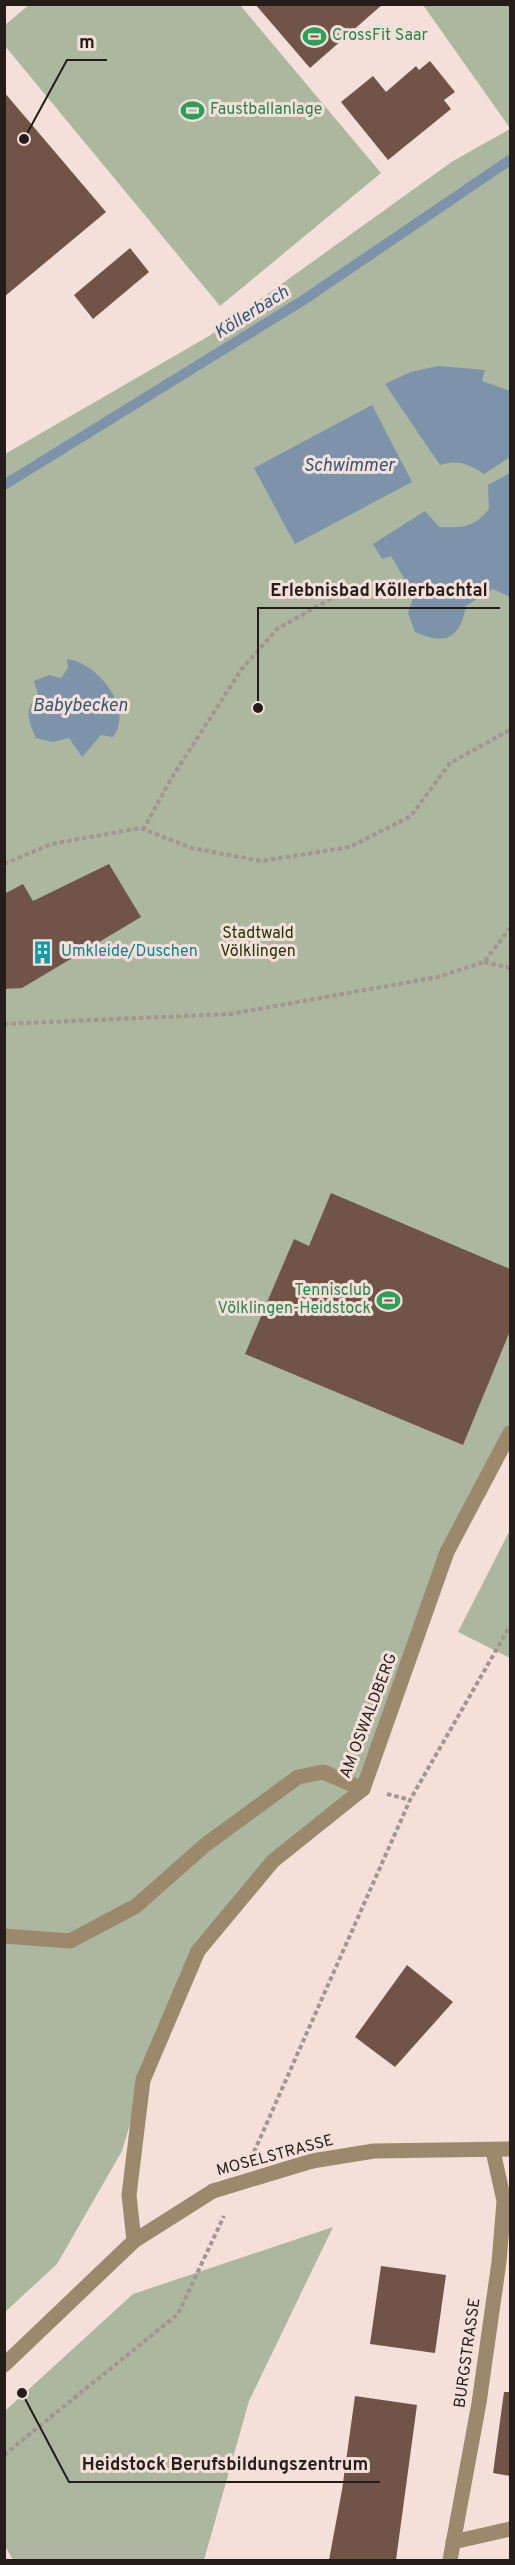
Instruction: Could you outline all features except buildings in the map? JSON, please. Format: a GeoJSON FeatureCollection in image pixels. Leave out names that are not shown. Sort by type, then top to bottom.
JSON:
{"type":"FeatureCollection","features":[{"type":"Feature","properties":{"kind":"street","name":"AM OSWALDBERG"},"geometry":{"type":"LineString","coordinates":[[134,2241],[129,2196],[143,2080],[198,1951],[273,1860],[363,1789],[447,1552],[510,1434]]}},
{"type":"Feature","properties":{"kind":"street"},"geometry":{"type":"LineString","coordinates":[[4,1936],[70,1941],[136,1906],[205,1845],[298,1777],[323,1772],[363,1789]]}},
{"type":"Feature","properties":{"kind":"street","name":"MOSELSTRASSE"},"geometry":{"type":"LineString","coordinates":[[4,2365],[134,2241],[213,2191],[312,2161],[374,2151],[510,2149]]}},
{"type":"Feature","properties":{"kind":"street","name":"BURGSTRASSE"},"geometry":{"type":"LineString","coordinates":[[450,2560],[479,2403],[499,2262],[504,2201],[493,2151]]}},
{"type":"Feature","properties":{"kind":"street"},"geometry":{"type":"LineString","coordinates":[[453,2542],[510,2529]]}},
{"type":"Feature","properties":{"kind":"path"},"geometry":{"type":"LineString","coordinates":[[143,830],[171,779],[241,670],[277,629],[356,584]]}},
{"type":"Feature","properties":{"kind":"path"},"geometry":{"type":"LineString","coordinates":[[4,864],[51,844],[140,828],[192,848],[261,861],[350,847],[411,816],[450,763],[510,730]]}},
{"type":"Feature","properties":{"kind":"path"},"geometry":{"type":"LineString","coordinates":[[484,962],[510,928]]}},
{"type":"Feature","properties":{"kind":"path"},"geometry":{"type":"LineString","coordinates":[[4,1024],[230,1014],[438,977],[484,962],[510,968]]}},
{"type":"Feature","properties":{"kind":"path"},"geometry":{"type":"LineString","coordinates":[[254,2153],[410,1800],[510,1626]]}},
{"type":"Feature","properties":{"kind":"path"},"geometry":{"type":"LineString","coordinates":[[4,2455],[178,2314],[228,2207]]}},
{"type":"Feature","properties":{"kind":"green space","name":"Faustballanlage"},"geometry":{"type":"Polygon","coordinates":[[[29,5],[240,5],[381,173],[220,306],[5,46],[5,25],[29,5]]]}},
{"type":"Feature","properties":{"kind":"green space"},"geometry":{"type":"Polygon","coordinates":[[[423,5],[510,5],[510,128],[423,5]]]}},
{"type":"Feature","properties":{"kind":"green space","name":"Stadtwald Völklingen"},"geometry":{"type":"Polygon","coordinates":[[[510,129],[510,1433],[447,1552],[363,1789],[273,1861],[198,1951],[143,2080],[122,2151],[57,2264],[5,2312],[5,454],[209,336],[453,161],[510,129]]]}},
{"type":"Feature","properties":{"kind":"green space"},"geometry":{"type":"Polygon","coordinates":[[[510,1530],[510,1658],[458,1632],[510,1530]]]}},
{"type":"Feature","properties":{"kind":"green space"},"geometry":{"type":"Polygon","coordinates":[[[333,2227],[249,2401],[204,2560],[13,2560],[5,2546],[5,2411],[133,2294],[333,2227]]]}},
{"type":"Feature","properties":{"kind":"water"},"geometry":{"type":"Polygon","coordinates":[[[438,366],[485,370],[482,381],[510,391],[510,457],[484,474],[463,464],[452,462],[440,465],[385,384],[411,372],[438,366]]]}},
{"type":"Feature","properties":{"kind":"water","name":"Schwimmer"},"geometry":{"type":"Polygon","coordinates":[[[372,405],[412,482],[295,544],[254,468],[372,405]]]}},
{"type":"Feature","properties":{"kind":"water"},"geometry":{"type":"Polygon","coordinates":[[[510,473],[510,597],[493,589],[466,606],[459,626],[450,637],[435,638],[415,632],[408,613],[414,595],[391,556],[382,559],[373,544],[425,511],[439,527],[461,527],[473,523],[489,509],[488,485],[510,473]]]}},
{"type":"Feature","properties":{"kind":"water","name":"Babybecken"},"geometry":{"type":"Polygon","coordinates":[[[67,659],[78,662],[101,678],[110,689],[119,713],[119,726],[113,737],[101,735],[82,757],[69,738],[53,742],[36,738],[29,720],[29,710],[38,694],[34,681],[49,675],[61,678],[68,668],[67,659]]]}},
{"type":"Feature","properties":{"kind":"waterway","name":"Köllerbach"},"geometry":{"type":"LineString","coordinates":[[4,485],[302,301],[510,160]]}},
{"type":"Feature","properties":{"kind":"place","name":"CrossFit Saar"},"geometry":{"type":"Point","coordinates":[314,36]}},
{"type":"Feature","properties":{"kind":"place","name":"Faustballanlage"},"geometry":{"type":"Point","coordinates":[192,110]}},
{"type":"Feature","properties":{"kind":"place","name":"m"},"geometry":{"type":"Point","coordinates":[24,139]}},
{"type":"Feature","properties":{"kind":"place","name":"Erlebnisbad Köllerbachtal"},"geometry":{"type":"Point","coordinates":[258,708]}},
{"type":"Feature","properties":{"kind":"place","name":"Umkleide/Duschen"},"geometry":{"type":"Point","coordinates":[43,952]}},
{"type":"Feature","properties":{"kind":"place","name":"Tennisclub Völklingen-Heidstock"},"geometry":{"type":"Point","coordinates":[389,1300]}},
{"type":"Feature","properties":{"kind":"place","name":"Heidstock Berufsbildungszentrum"},"geometry":{"type":"Point","coordinates":[22,2393]}}]}
